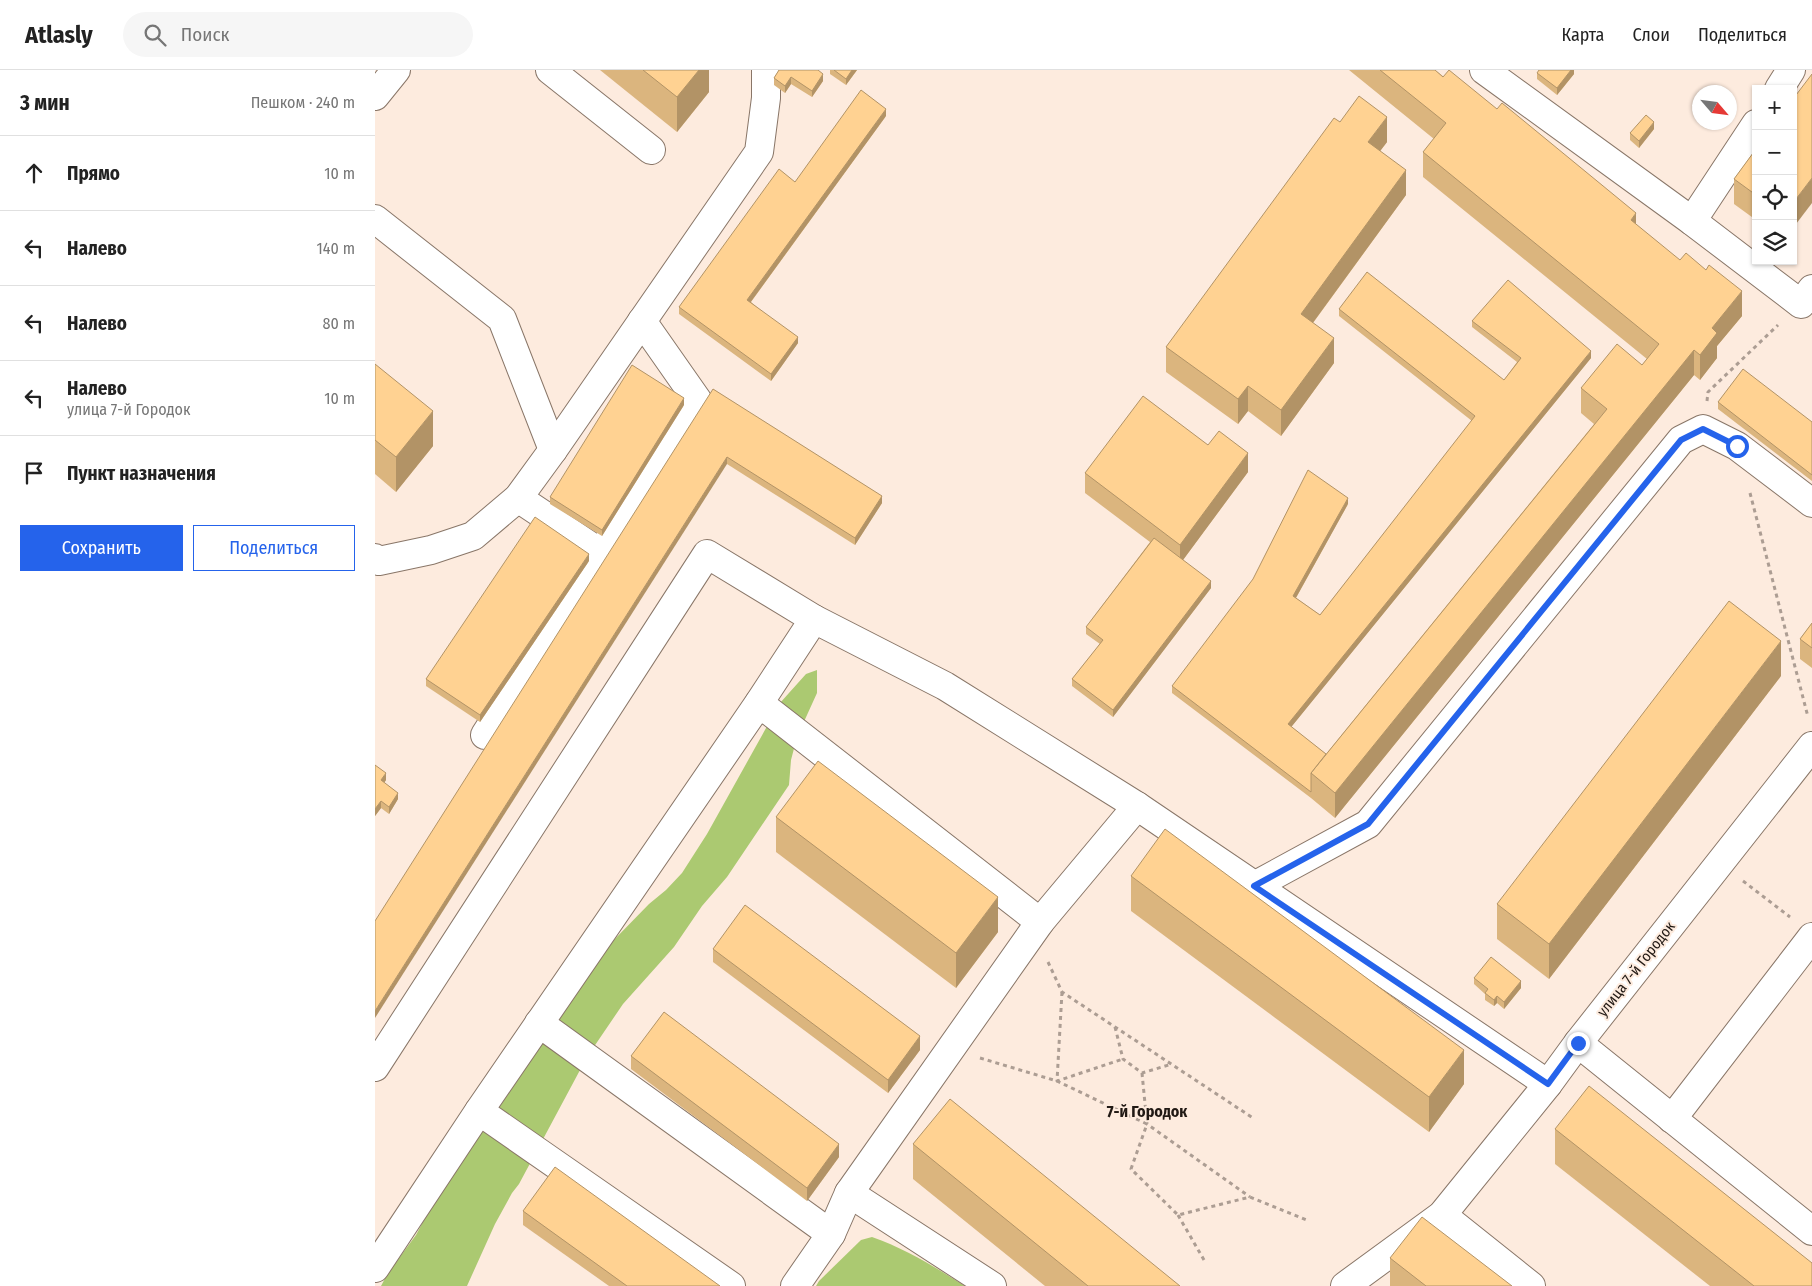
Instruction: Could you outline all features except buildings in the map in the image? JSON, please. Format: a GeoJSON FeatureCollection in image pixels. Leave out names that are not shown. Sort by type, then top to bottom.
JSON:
{"type":"FeatureCollection","features":[{"type":"Feature","properties":{"kind":"street"},"geometry":{"type":"LineString","coordinates":[[375,96],[396,70]]}},
{"type":"Feature","properties":{"kind":"street"},"geometry":{"type":"LineString","coordinates":[[550,70],[651,150]]}},
{"type":"Feature","properties":{"kind":"street"},"geometry":{"type":"LineString","coordinates":[[376,562],[431,550],[473,536],[518,498],[759,152],[766,98],[766,70]]}},
{"type":"Feature","properties":{"kind":"street"},"geometry":{"type":"LineString","coordinates":[[1484,70],[1692,221],[1806,297]]}},
{"type":"Feature","properties":{"kind":"street"},"geometry":{"type":"LineString","coordinates":[[1782,85],[1791,70]]}},
{"type":"Feature","properties":{"kind":"street"},"geometry":{"type":"LineString","coordinates":[[1692,221],[1752,130]]}},
{"type":"Feature","properties":{"kind":"street"},"geometry":{"type":"LineString","coordinates":[[375,219],[502,320],[553,450]]}},
{"type":"Feature","properties":{"kind":"street"},"geometry":{"type":"LineString","coordinates":[[485,735],[698,401],[642,321]]}},
{"type":"Feature","properties":{"kind":"street"},"geometry":{"type":"LineString","coordinates":[[1254,886],[1368,824],[1681,440],[1703,429],[1737,446],[1812,503]]}},
{"type":"Feature","properties":{"kind":"street"},"geometry":{"type":"LineString","coordinates":[[518,498],[602,554]]}},
{"type":"Feature","properties":{"kind":"street"},"geometry":{"type":"LineString","coordinates":[[375,1066],[707,554],[814,619],[945,686],[1137,806],[1548,1084]]}},
{"type":"Feature","properties":{"kind":"street"},"geometry":{"type":"LineString","coordinates":[[375,1268],[479,1111],[759,703],[814,619]]}},
{"type":"Feature","properties":{"kind":"street"},"geometry":{"type":"LineString","coordinates":[[759,703],[1037,927]]}},
{"type":"Feature","properties":{"kind":"street","name":"улица 7-й Городок"},"geometry":{"type":"LineString","coordinates":[[1345,1286],[1442,1215],[1548,1084],[1578,1043],[1720,863],[1811,734]]}},
{"type":"Feature","properties":{"kind":"street"},"geometry":{"type":"LineString","coordinates":[[795,1286],[831,1234],[849,1193],[950,1049],[1037,927],[1137,806]]}},
{"type":"Feature","properties":{"kind":"street"},"geometry":{"type":"LineString","coordinates":[[1672,1119],[1804,929]]}},
{"type":"Feature","properties":{"kind":"street"},"geometry":{"type":"LineString","coordinates":[[539,1023],[831,1234]]}},
{"type":"Feature","properties":{"kind":"street"},"geometry":{"type":"LineString","coordinates":[[1578,1043],[1812,1231]]}},
{"type":"Feature","properties":{"kind":"street"},"geometry":{"type":"LineString","coordinates":[[479,1111],[731,1286]]}},
{"type":"Feature","properties":{"kind":"street"},"geometry":{"type":"LineString","coordinates":[[849,1193],[992,1286]]}},
{"type":"Feature","properties":{"kind":"street"},"geometry":{"type":"LineString","coordinates":[[1442,1215],[1531,1286]]}},
{"type":"Feature","properties":{"kind":"path"},"geometry":{"type":"LineString","coordinates":[[1703,429],[1708,392],[1806,297]]}},
{"type":"Feature","properties":{"kind":"path"},"geometry":{"type":"LineString","coordinates":[[1737,446],[1811,734]]}},
{"type":"Feature","properties":{"kind":"path"},"geometry":{"type":"LineString","coordinates":[[1720,863],[1804,929]]}},
{"type":"Feature","properties":{"kind":"path"},"geometry":{"type":"LineString","coordinates":[[1037,927],[1062,992],[1057,1081]]}},
{"type":"Feature","properties":{"kind":"path"},"geometry":{"type":"LineString","coordinates":[[1062,992],[1253,1118]]}},
{"type":"Feature","properties":{"kind":"path"},"geometry":{"type":"LineString","coordinates":[[1114,1026],[1123,1059],[1142,1073],[1147,1124],[1131,1170],[1178,1215],[1204,1260]]}},
{"type":"Feature","properties":{"kind":"path"},"geometry":{"type":"LineString","coordinates":[[950,1049],[1057,1081],[1147,1124],[1250,1197],[1309,1221]]}},
{"type":"Feature","properties":{"kind":"path"},"geometry":{"type":"LineString","coordinates":[[1057,1081],[1123,1059]]}},
{"type":"Feature","properties":{"kind":"path"},"geometry":{"type":"LineString","coordinates":[[1142,1073],[1173,1064]]}},
{"type":"Feature","properties":{"kind":"path"},"geometry":{"type":"LineString","coordinates":[[1178,1215],[1250,1197]]}},
{"type":"Feature","properties":{"kind":"green space"},"geometry":{"type":"Polygon","coordinates":[[[817,670],[817,693],[797,737],[791,760],[789,785],[727,877],[702,906],[674,947],[623,1004],[587,1057],[519,1184],[495,1224],[467,1286],[381,1286],[388,1273],[416,1235],[444,1182],[498,1109],[610,944],[682,873],[707,834],[780,703],[806,674],[817,670]]]}},
{"type":"Feature","properties":{"kind":"green space"},"geometry":{"type":"Polygon","coordinates":[[[872,1237],[931,1265],[965,1286],[816,1286],[861,1240],[872,1237]]]}},
{"type":"Feature","properties":{"kind":"district","name":"7-й Городок"},"geometry":{"type":"Point","coordinates":[1147,1111]}},
{"type":"Feature","properties":{"kind":"route"},"geometry":{"type":"LineString","coordinates":[[1578,1043],[1548,1084],[1254,886],[1368,824],[1681,440],[1703,429],[1737,446]]}}]}
